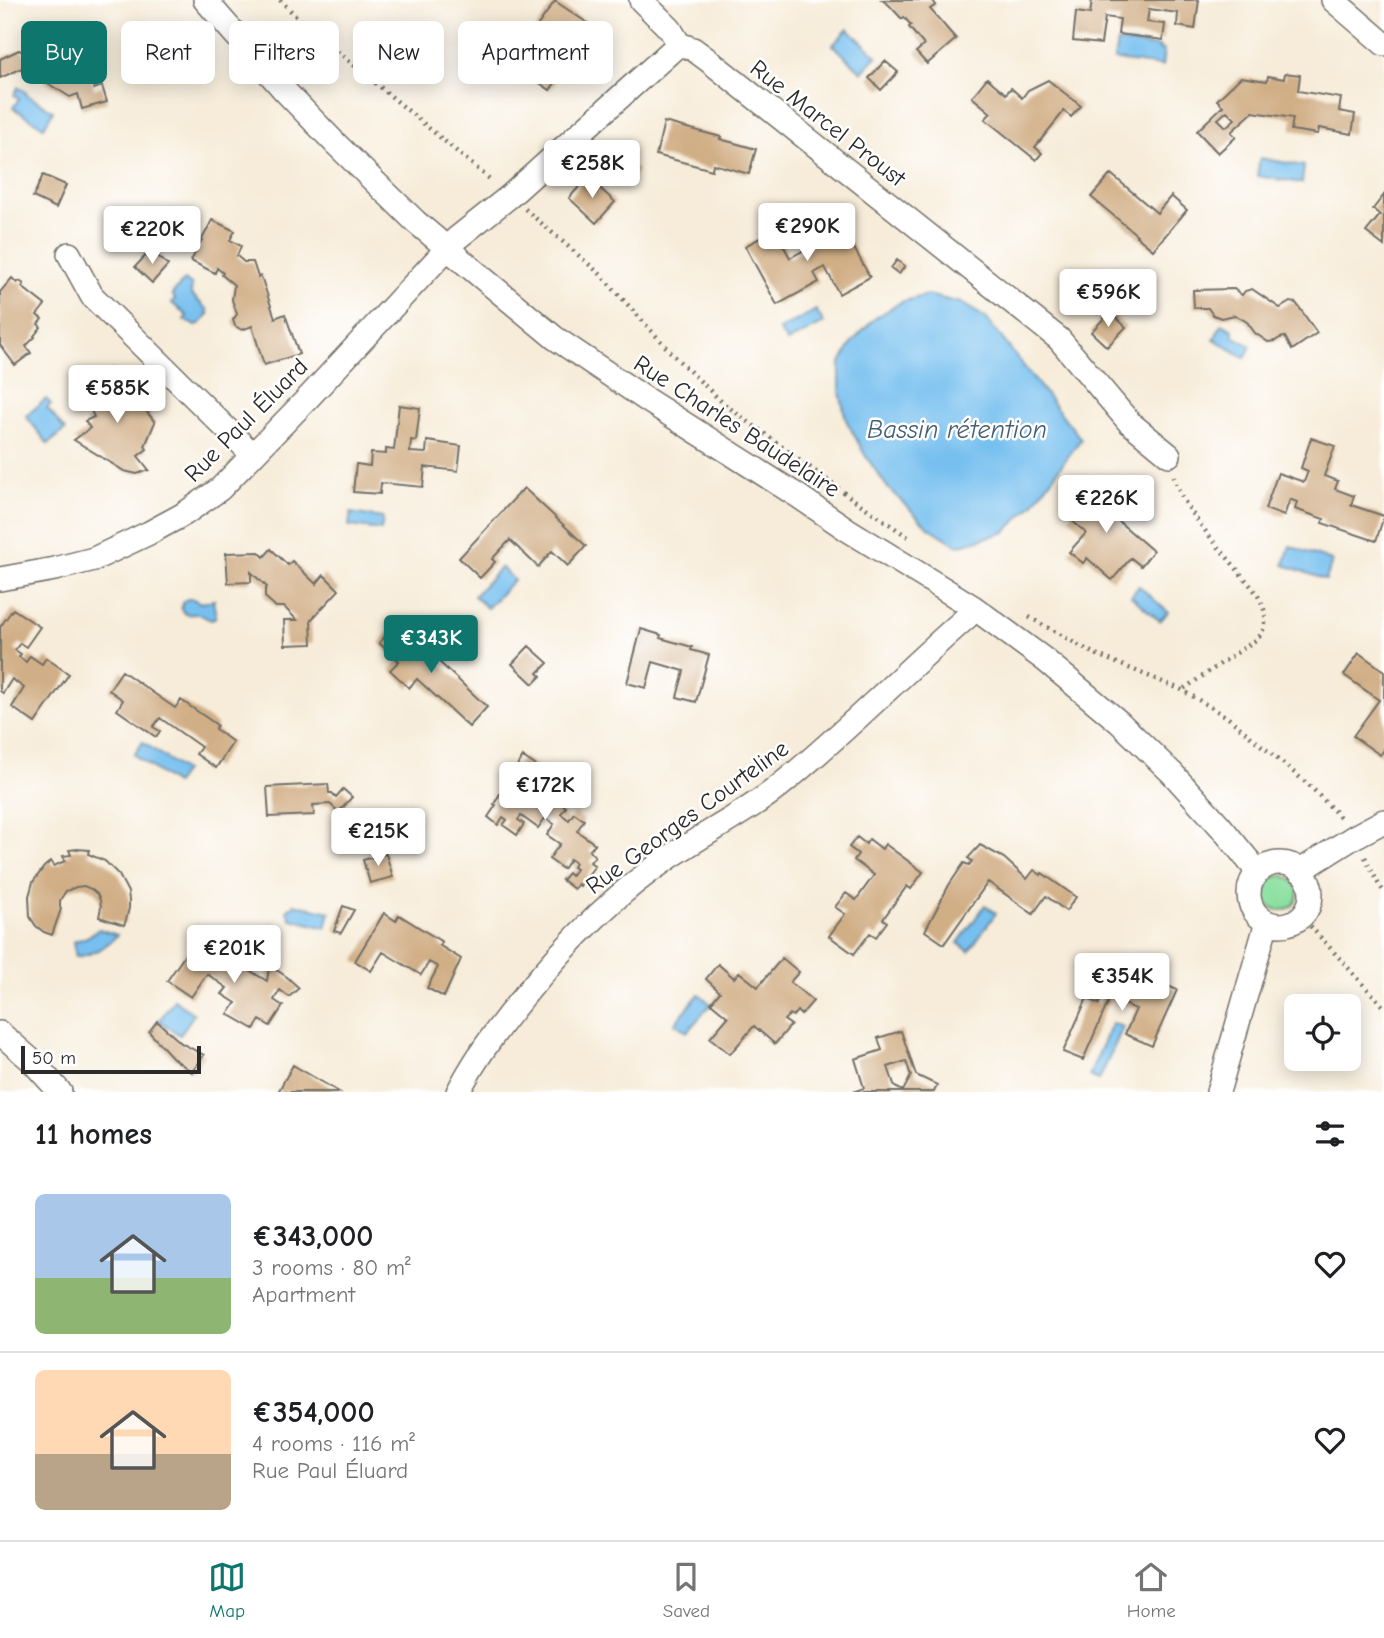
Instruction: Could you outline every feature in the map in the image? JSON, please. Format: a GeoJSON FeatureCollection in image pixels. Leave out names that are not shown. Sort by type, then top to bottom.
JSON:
{"type":"FeatureCollection","features":[{"type":"Feature","properties":{"kind":"street","name":"Rue Charles Baudelaire"},"geometry":{"type":"LineString","coordinates":[[205,0],[283,89],[336,144],[408,214],[448,248],[567,346],[848,530],[973,607],[1045,660],[1119,722],[1172,773],[1258,872]]}},
{"type":"Feature","properties":{"kind":"street"},"geometry":{"type":"LineString","coordinates":[[448,248],[679,44],[670,29],[641,0]]}},
{"type":"Feature","properties":{"kind":"street"},"geometry":{"type":"LineString","coordinates":[[1333,0],[1384,44]]}},
{"type":"Feature","properties":{"kind":"street","name":"Rue Marcel Proust"},"geometry":{"type":"LineString","coordinates":[[679,44],[693,49],[708,60],[1059,339],[1129,422],[1169,455]]}},
{"type":"Feature","properties":{"kind":"street","name":"Rue Paul Éluard"},"geometry":{"type":"LineString","coordinates":[[0,579],[94,559],[184,514],[220,489],[448,248]]}},
{"type":"Feature","properties":{"kind":"street"},"geometry":{"type":"LineString","coordinates":[[69,254],[92,296],[253,455]]}},
{"type":"Feature","properties":{"kind":"street","name":"Rue Georges Courteline"},"geometry":{"type":"LineString","coordinates":[[458,1092],[484,1047],[514,1007],[586,926],[622,893],[668,858],[779,786],[967,617],[973,607]]}},
{"type":"Feature","properties":{"kind":"street"},"geometry":{"type":"LineString","coordinates":[[1300,871],[1384,821]]}},
{"type":"Feature","properties":{"kind":"street"},"geometry":{"type":"LineString","coordinates":[[1279,863],[1300,871],[1308,881],[1311,894],[1308,906],[1301,916],[1294,922],[1276,925],[1257,915],[1249,900],[1250,888],[1258,872],[1279,863]]}},
{"type":"Feature","properties":{"kind":"street"},"geometry":{"type":"LineString","coordinates":[[1218,1092],[1267,922]]}},
{"type":"Feature","properties":{"kind":"street"},"geometry":{"type":"LineString","coordinates":[[0,1033],[31,1060],[60,1092]]}},
{"type":"Feature","properties":{"kind":"path"},"geometry":{"type":"LineString","coordinates":[[280,0],[600,274],[676,358],[723,402],[850,497],[916,542]]}},
{"type":"Feature","properties":{"kind":"path"},"geometry":{"type":"LineString","coordinates":[[1169,455],[1176,488],[1201,525],[1254,589],[1265,613],[1263,632],[1257,639],[1182,690]]}},
{"type":"Feature","properties":{"kind":"path"},"geometry":{"type":"LineString","coordinates":[[1026,615],[1093,653],[1182,690],[1227,717],[1273,753],[1343,820],[1384,892]]}},
{"type":"Feature","properties":{"kind":"path"},"geometry":{"type":"LineString","coordinates":[[1301,916],[1384,1007]]}},
{"type":"Feature","properties":{"kind":"green space"},"geometry":{"type":"Polygon","coordinates":[[[1281,876],[1293,881],[1298,893],[1293,905],[1281,910],[1269,905],[1264,893],[1269,881],[1281,876]]]}},
{"type":"Feature","properties":{"kind":"water"},"geometry":{"type":"Polygon","coordinates":[[[848,29],[877,56],[862,72],[833,45],[848,29]]]}},
{"type":"Feature","properties":{"kind":"water"},"geometry":{"type":"Polygon","coordinates":[[[1117,42],[1160,47],[1159,50],[1164,50],[1162,66],[1114,60],[1117,42]]]}},
{"type":"Feature","properties":{"kind":"water"},"geometry":{"type":"Polygon","coordinates":[[[18,87],[53,111],[44,127],[13,108],[19,99],[14,95],[18,87]]]}},
{"type":"Feature","properties":{"kind":"water"},"geometry":{"type":"Polygon","coordinates":[[[1260,158],[1304,166],[1302,183],[1257,176],[1260,158]]]}},
{"type":"Feature","properties":{"kind":"water"},"geometry":{"type":"Polygon","coordinates":[[[185,280],[192,286],[191,294],[209,314],[196,326],[184,320],[187,316],[172,303],[175,299],[172,294],[185,280]]]}},
{"type":"Feature","properties":{"kind":"water","name":"Bassin rétention"},"geometry":{"type":"Polygon","coordinates":[[[927,295],[961,303],[986,318],[1081,439],[1033,504],[1005,532],[958,546],[927,526],[888,488],[865,455],[846,420],[840,392],[840,364],[853,341],[874,319],[901,302],[927,295]]]}},
{"type":"Feature","properties":{"kind":"water"},"geometry":{"type":"Polygon","coordinates":[[[816,310],[824,323],[787,342],[779,330],[816,310]]]}},
{"type":"Feature","properties":{"kind":"water"},"geometry":{"type":"Polygon","coordinates":[[[1222,324],[1233,330],[1233,336],[1251,346],[1245,358],[1214,339],[1222,324]]]}},
{"type":"Feature","properties":{"kind":"water"},"geometry":{"type":"Polygon","coordinates":[[[46,399],[51,404],[47,408],[65,430],[48,444],[26,416],[46,399]]]}},
{"type":"Feature","properties":{"kind":"water"},"geometry":{"type":"Polygon","coordinates":[[[351,513],[383,518],[381,530],[349,526],[351,513]]]}},
{"type":"Feature","properties":{"kind":"water"},"geometry":{"type":"Polygon","coordinates":[[[1290,546],[1332,561],[1326,580],[1284,565],[1290,546]]]}},
{"type":"Feature","properties":{"kind":"water"},"geometry":{"type":"Polygon","coordinates":[[[501,567],[514,580],[487,608],[474,596],[501,567]]]}},
{"type":"Feature","properties":{"kind":"water"},"geometry":{"type":"Polygon","coordinates":[[[1139,586],[1168,612],[1160,621],[1131,596],[1139,586]]]}},
{"type":"Feature","properties":{"kind":"water"},"geometry":{"type":"Polygon","coordinates":[[[187,599],[201,603],[214,600],[215,618],[212,620],[198,614],[184,613],[181,608],[187,599]]]}},
{"type":"Feature","properties":{"kind":"water"},"geometry":{"type":"Polygon","coordinates":[[[143,742],[184,771],[175,784],[134,755],[143,742]]]}},
{"type":"Feature","properties":{"kind":"water"},"geometry":{"type":"Polygon","coordinates":[[[294,904],[330,912],[326,928],[291,919],[287,911],[294,907],[294,904]]]}},
{"type":"Feature","properties":{"kind":"water"},"geometry":{"type":"Polygon","coordinates":[[[985,905],[996,913],[969,951],[958,943],[985,905]]]}},
{"type":"Feature","properties":{"kind":"water"},"geometry":{"type":"Polygon","coordinates":[[[99,929],[117,935],[98,950],[76,957],[73,942],[99,929]]]}},
{"type":"Feature","properties":{"kind":"water"},"geometry":{"type":"Polygon","coordinates":[[[699,994],[711,1004],[687,1032],[675,1023],[699,994]]]}},
{"type":"Feature","properties":{"kind":"water"},"geometry":{"type":"Polygon","coordinates":[[[174,1000],[194,1014],[180,1035],[159,1021],[174,1000]]]}},
{"type":"Feature","properties":{"kind":"water"},"geometry":{"type":"Polygon","coordinates":[[[1112,1023],[1123,1027],[1099,1080],[1089,1076],[1112,1023]]]}},
{"type":"Feature","properties":{"kind":"building"},"geometry":{"type":"Polygon","coordinates":[[[882,0],[932,0],[936,5],[930,9],[956,39],[927,64],[916,52],[924,45],[909,27],[911,25],[882,0]]]}},
{"type":"Feature","properties":{"kind":"building"},"geometry":{"type":"Polygon","coordinates":[[[1092,0],[1199,0],[1195,29],[1177,26],[1178,13],[1149,9],[1147,22],[1165,24],[1163,40],[1118,34],[1120,19],[1105,17],[1101,44],[1073,41],[1076,12],[1090,14],[1092,0]]]}},
{"type":"Feature","properties":{"kind":"building"},"geometry":{"type":"Polygon","coordinates":[[[555,1],[585,21],[541,21],[555,1]]]}},
{"type":"Feature","properties":{"kind":"building"},"geometry":{"type":"Polygon","coordinates":[[[19,50],[21,69],[0,78],[0,59],[19,50]]]}},
{"type":"Feature","properties":{"kind":"building"},"geometry":{"type":"Polygon","coordinates":[[[885,61],[898,72],[881,90],[869,78],[885,61]]]}},
{"type":"Feature","properties":{"kind":"building"},"geometry":{"type":"Polygon","coordinates":[[[1285,73],[1300,75],[1298,91],[1341,98],[1339,111],[1355,114],[1352,134],[1319,128],[1318,134],[1291,130],[1293,118],[1253,112],[1231,132],[1236,137],[1218,153],[1197,131],[1223,106],[1217,100],[1241,77],[1267,81],[1268,76],[1284,79],[1285,73]],[[1227,111],[1218,119],[1226,127],[1235,119],[1227,111]]]}},
{"type":"Feature","properties":{"kind":"building"},"geometry":{"type":"Polygon","coordinates":[[[987,78],[1006,94],[1011,88],[1022,98],[1028,90],[1048,80],[1081,106],[1071,117],[1064,111],[1035,147],[1042,153],[1036,160],[985,119],[991,113],[972,97],[987,78]]]}},
{"type":"Feature","properties":{"kind":"building"},"geometry":{"type":"Polygon","coordinates":[[[49,84],[93,84],[94,89],[102,86],[107,102],[82,109],[78,94],[70,97],[49,84]]]}},
{"type":"Feature","properties":{"kind":"building"},"geometry":{"type":"Polygon","coordinates":[[[541,84],[554,84],[550,90],[541,84]]]}},
{"type":"Feature","properties":{"kind":"building"},"geometry":{"type":"Polygon","coordinates":[[[664,122],[756,149],[749,174],[713,164],[712,170],[656,155],[664,122]]]}},
{"type":"Feature","properties":{"kind":"building"},"geometry":{"type":"Polygon","coordinates":[[[623,160],[638,170],[628,185],[613,175],[623,160]]]}},
{"type":"Feature","properties":{"kind":"building"},"geometry":{"type":"Polygon","coordinates":[[[1111,174],[1157,213],[1171,196],[1187,210],[1153,250],[1091,197],[1111,174]]]}},
{"type":"Feature","properties":{"kind":"building"},"geometry":{"type":"Polygon","coordinates":[[[43,175],[66,185],[56,208],[33,197],[43,175]]]}},
{"type":"Feature","properties":{"kind":"building"},"geometry":{"type":"Polygon","coordinates":[[[588,177],[615,202],[596,223],[569,198],[588,177]]]}},
{"type":"Feature","properties":{"kind":"building"},"geometry":{"type":"Polygon","coordinates":[[[1384,195],[1384,246],[1366,232],[1380,215],[1373,209],[1384,195]]]}},
{"type":"Feature","properties":{"kind":"building"},"geometry":{"type":"Polygon","coordinates":[[[212,220],[235,231],[230,240],[241,246],[237,256],[244,262],[253,262],[258,277],[261,276],[275,318],[285,314],[299,354],[264,365],[252,326],[242,330],[235,326],[233,320],[237,314],[232,300],[234,285],[217,268],[215,273],[191,261],[212,220]]]}},
{"type":"Feature","properties":{"kind":"building"},"geometry":{"type":"Polygon","coordinates":[[[839,221],[870,277],[839,294],[825,267],[814,273],[819,282],[777,305],[745,246],[775,230],[790,258],[813,245],[809,238],[839,221]]]}},
{"type":"Feature","properties":{"kind":"building"},"geometry":{"type":"Polygon","coordinates":[[[151,250],[168,265],[152,283],[135,267],[151,250]]]}},
{"type":"Feature","properties":{"kind":"building"},"geometry":{"type":"Polygon","coordinates":[[[897,260],[905,266],[899,274],[891,268],[897,260]]]}},
{"type":"Feature","properties":{"kind":"building"},"geometry":{"type":"Polygon","coordinates":[[[12,278],[17,283],[19,281],[24,284],[22,287],[45,305],[37,315],[42,319],[38,324],[41,327],[26,346],[31,353],[15,365],[0,345],[0,292],[12,278]]]}},
{"type":"Feature","properties":{"kind":"building"},"geometry":{"type":"Polygon","coordinates":[[[1234,289],[1242,295],[1252,289],[1280,308],[1290,302],[1296,303],[1317,333],[1292,350],[1285,337],[1268,342],[1255,333],[1247,322],[1235,315],[1221,318],[1213,315],[1208,308],[1194,308],[1193,290],[1234,289]]]}},
{"type":"Feature","properties":{"kind":"building"},"geometry":{"type":"Polygon","coordinates":[[[1110,312],[1126,327],[1107,347],[1091,332],[1110,312]]]}},
{"type":"Feature","properties":{"kind":"building"},"geometry":{"type":"Polygon","coordinates":[[[112,369],[155,422],[145,446],[147,449],[138,456],[149,470],[137,474],[124,471],[74,440],[90,428],[85,421],[94,417],[88,404],[93,400],[85,391],[112,369]]]}},
{"type":"Feature","properties":{"kind":"building"},"geometry":{"type":"Polygon","coordinates":[[[399,405],[420,408],[416,441],[411,440],[410,452],[426,453],[427,441],[461,446],[458,471],[425,467],[423,487],[381,483],[380,494],[353,492],[356,464],[370,466],[371,453],[386,454],[386,449],[394,450],[399,405]]]}},
{"type":"Feature","properties":{"kind":"building"},"geometry":{"type":"Polygon","coordinates":[[[1311,438],[1335,446],[1324,476],[1338,481],[1335,489],[1354,496],[1351,505],[1384,516],[1376,541],[1322,523],[1324,519],[1295,509],[1297,502],[1290,499],[1284,516],[1265,509],[1278,473],[1304,482],[1308,471],[1301,468],[1311,438]]]}},
{"type":"Feature","properties":{"kind":"building"},"geometry":{"type":"Polygon","coordinates":[[[1100,482],[1122,500],[1110,514],[1153,551],[1141,566],[1131,558],[1112,580],[1087,558],[1083,563],[1069,552],[1086,533],[1069,518],[1100,482]]]}},
{"type":"Feature","properties":{"kind":"building"},"geometry":{"type":"Polygon","coordinates":[[[524,488],[586,546],[568,566],[552,551],[538,567],[510,540],[492,559],[495,562],[480,578],[459,558],[524,488]]]}},
{"type":"Feature","properties":{"kind":"building"},"geometry":{"type":"Polygon","coordinates":[[[271,549],[288,565],[292,561],[316,584],[324,575],[339,590],[311,620],[312,644],[285,645],[284,620],[297,620],[284,607],[276,607],[265,597],[267,587],[251,572],[251,582],[228,583],[226,553],[259,552],[264,557],[271,549]]]}},
{"type":"Feature","properties":{"kind":"building"},"geometry":{"type":"Polygon","coordinates":[[[13,609],[40,627],[26,647],[20,643],[15,650],[21,654],[19,657],[26,662],[30,656],[42,664],[46,658],[69,674],[35,723],[12,707],[24,688],[12,679],[3,693],[0,691],[0,627],[13,609]]]}},
{"type":"Feature","properties":{"kind":"building"},"geometry":{"type":"Polygon","coordinates":[[[398,623],[487,707],[469,727],[417,679],[409,688],[390,670],[399,661],[379,643],[398,623]]]}},
{"type":"Feature","properties":{"kind":"building"},"geometry":{"type":"Polygon","coordinates":[[[641,629],[709,655],[696,702],[677,697],[684,671],[653,662],[646,688],[627,683],[641,629]]]}},
{"type":"Feature","properties":{"kind":"building"},"geometry":{"type":"Polygon","coordinates":[[[529,646],[548,663],[538,673],[541,676],[533,684],[512,664],[529,646]]]}},
{"type":"Feature","properties":{"kind":"building"},"geometry":{"type":"Polygon","coordinates":[[[1359,653],[1384,671],[1384,750],[1380,755],[1353,736],[1379,700],[1344,675],[1359,653]]]}},
{"type":"Feature","properties":{"kind":"building"},"geometry":{"type":"Polygon","coordinates":[[[122,671],[175,708],[181,700],[217,725],[215,729],[233,742],[216,768],[196,754],[201,747],[160,718],[153,727],[160,731],[156,737],[117,710],[123,700],[109,690],[122,671]]]}},
{"type":"Feature","properties":{"kind":"building"},"geometry":{"type":"Polygon","coordinates":[[[523,757],[541,769],[530,786],[541,794],[537,801],[549,809],[555,800],[566,807],[561,814],[569,820],[574,813],[584,820],[577,831],[595,844],[589,851],[595,856],[590,862],[595,866],[587,876],[590,878],[574,889],[562,880],[568,873],[571,876],[576,869],[573,867],[575,863],[570,859],[563,869],[549,859],[560,844],[547,835],[554,824],[545,818],[538,828],[521,816],[518,820],[524,824],[517,835],[503,825],[507,820],[503,817],[498,825],[488,817],[501,792],[507,797],[513,788],[506,783],[523,757]]]}},
{"type":"Feature","properties":{"kind":"building"},"geometry":{"type":"Polygon","coordinates":[[[328,784],[329,793],[336,797],[343,789],[352,797],[339,812],[330,804],[313,805],[314,815],[269,817],[267,787],[328,784]]]}},
{"type":"Feature","properties":{"kind":"building"},"geometry":{"type":"Polygon","coordinates":[[[857,837],[866,844],[869,839],[882,849],[885,844],[923,872],[911,889],[907,886],[883,919],[887,922],[876,937],[870,933],[854,954],[829,936],[845,914],[835,907],[846,893],[856,900],[874,875],[854,860],[858,854],[849,847],[857,837]]]}},
{"type":"Feature","properties":{"kind":"building"},"geometry":{"type":"Polygon","coordinates":[[[980,845],[1004,858],[1027,879],[1034,870],[1076,897],[1066,911],[1046,896],[1033,914],[988,882],[944,944],[925,931],[949,885],[964,863],[969,865],[972,861],[968,858],[980,845]]]}},
{"type":"Feature","properties":{"kind":"building"},"geometry":{"type":"Polygon","coordinates":[[[69,850],[89,850],[88,854],[105,861],[119,875],[128,892],[129,908],[126,920],[124,925],[99,917],[101,907],[97,894],[84,886],[76,887],[66,891],[60,900],[61,909],[52,935],[36,926],[30,917],[29,896],[33,882],[51,861],[54,866],[65,861],[63,856],[71,855],[69,850]]]}},
{"type":"Feature","properties":{"kind":"building"},"geometry":{"type":"Polygon","coordinates":[[[386,854],[393,877],[370,883],[363,860],[386,854]]]}},
{"type":"Feature","properties":{"kind":"building"},"geometry":{"type":"Polygon","coordinates":[[[343,906],[354,910],[341,933],[334,931],[343,906]]]}},
{"type":"Feature","properties":{"kind":"building"},"geometry":{"type":"Polygon","coordinates":[[[384,913],[396,921],[399,915],[442,942],[439,945],[461,959],[444,997],[427,988],[438,967],[429,962],[421,975],[383,952],[371,971],[355,961],[384,913]]]}},
{"type":"Feature","properties":{"kind":"building"},"geometry":{"type":"Polygon","coordinates":[[[194,942],[267,981],[269,968],[278,971],[299,988],[289,997],[280,990],[274,1000],[283,1006],[270,1026],[260,1020],[254,1029],[228,1014],[236,1003],[222,994],[227,988],[207,974],[191,997],[167,981],[194,942]]]}},
{"type":"Feature","properties":{"kind":"building"},"geometry":{"type":"Polygon","coordinates":[[[782,958],[799,972],[790,982],[813,1001],[801,1015],[797,1011],[784,1020],[791,1025],[775,1044],[754,1026],[730,1054],[710,1038],[728,1017],[711,1003],[720,992],[706,979],[718,964],[734,978],[739,972],[758,987],[782,958]]]}},
{"type":"Feature","properties":{"kind":"building"},"geometry":{"type":"Polygon","coordinates":[[[1097,971],[1143,995],[1151,978],[1177,990],[1152,1046],[1125,1034],[1136,1009],[1110,998],[1083,1060],[1063,1052],[1087,998],[1099,1004],[1103,994],[1090,989],[1097,971]]]}},
{"type":"Feature","properties":{"kind":"building"},"geometry":{"type":"Polygon","coordinates":[[[157,1021],[181,1043],[204,1055],[192,1072],[173,1058],[149,1032],[157,1021]]]}},
{"type":"Feature","properties":{"kind":"building"},"geometry":{"type":"Polygon","coordinates":[[[901,1031],[916,1075],[937,1085],[934,1092],[853,1092],[864,1088],[855,1059],[882,1050],[878,1038],[901,1031]],[[906,1061],[888,1067],[895,1087],[903,1091],[911,1076],[906,1061]]]}},
{"type":"Feature","properties":{"kind":"building"},"geometry":{"type":"Polygon","coordinates":[[[293,1065],[298,1068],[339,1092],[278,1092],[293,1065]]]}}]}
